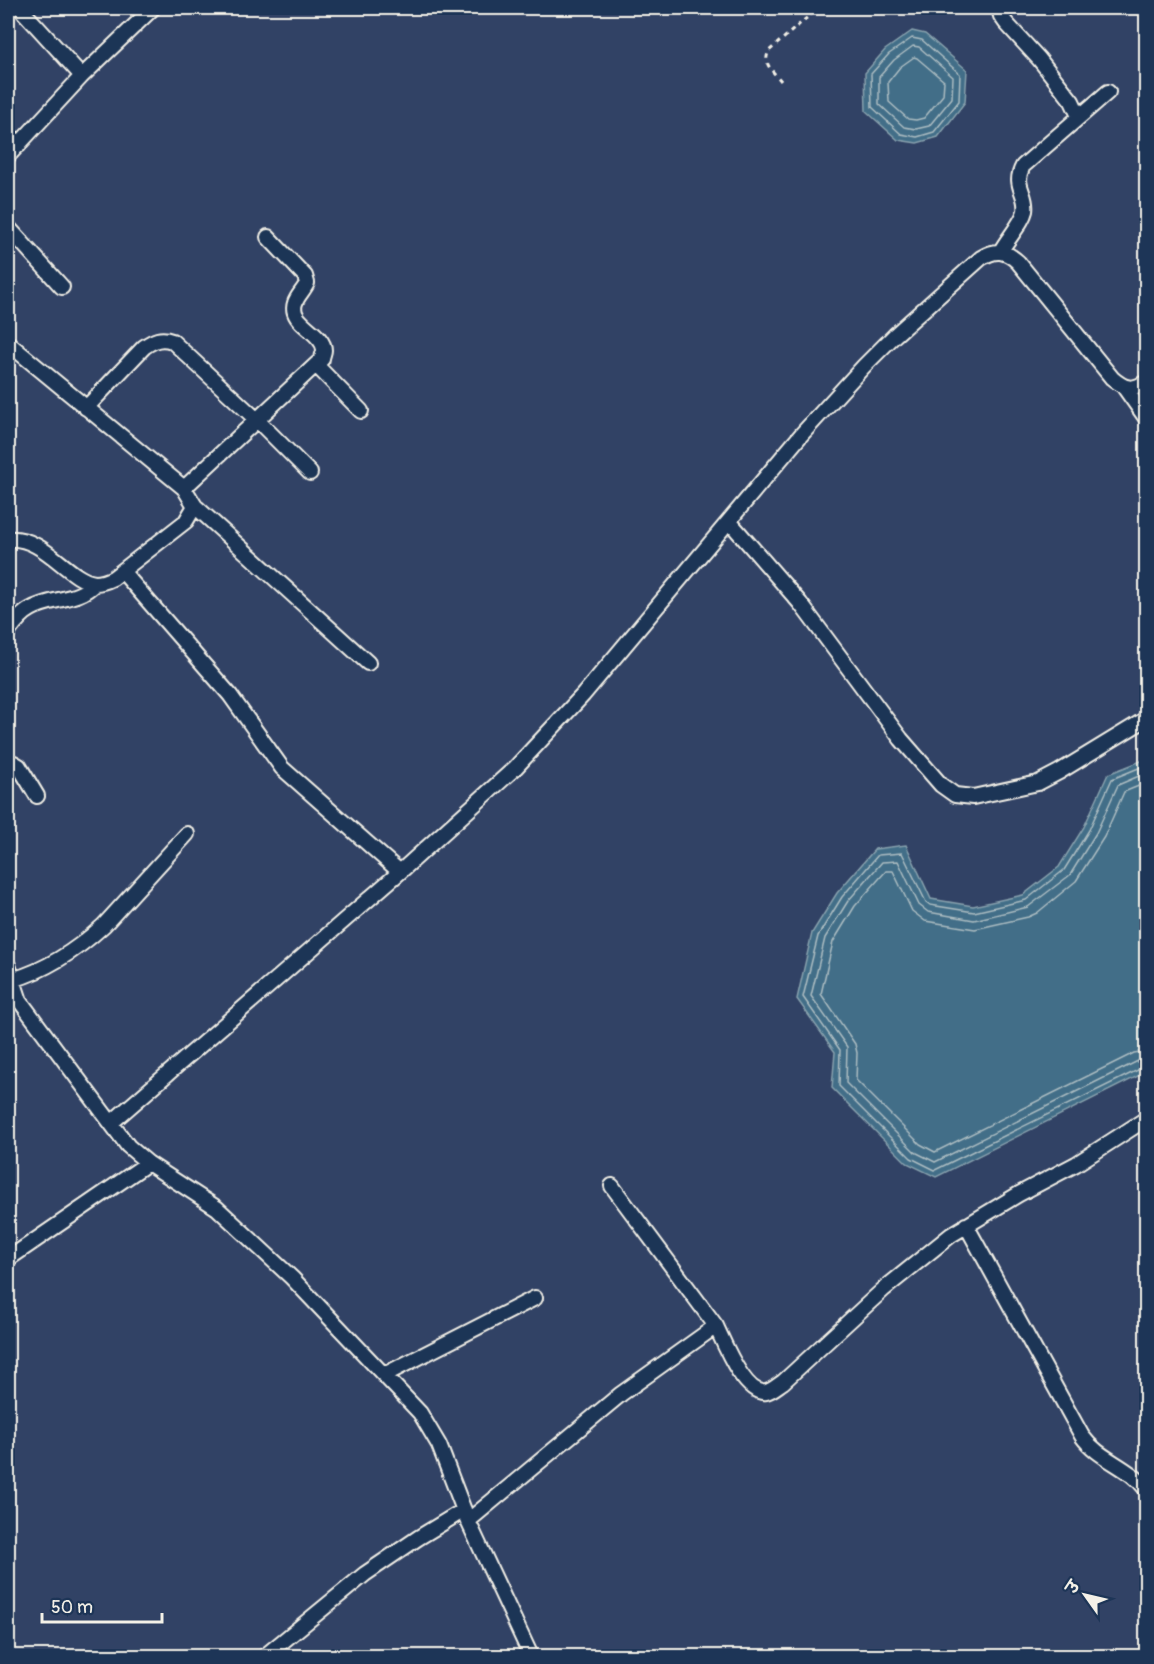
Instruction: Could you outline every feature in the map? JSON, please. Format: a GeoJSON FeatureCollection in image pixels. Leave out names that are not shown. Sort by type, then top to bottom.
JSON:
{"type":"FeatureCollection","features":[{"type":"Feature","properties":{"kind":"street"},"geometry":{"type":"LineString","coordinates":[[20,8],[82,76]]}},
{"type":"Feature","properties":{"kind":"street"},"geometry":{"type":"LineString","coordinates":[[999,8],[1006,23],[1039,58],[1072,101],[1079,116]]}},
{"type":"Feature","properties":{"kind":"street"},"geometry":{"type":"LineString","coordinates":[[8,156],[148,9]]}},
{"type":"Feature","properties":{"kind":"street"},"geometry":{"type":"LineString","coordinates":[[1000,251],[1021,220],[1025,209],[1018,184],[1018,174],[1023,166],[1107,92]]}},
{"type":"Feature","properties":{"kind":"street"},"geometry":{"type":"LineString","coordinates":[[8,133],[19,145]]}},
{"type":"Feature","properties":{"kind":"street"},"geometry":{"type":"LineString","coordinates":[[8,227],[62,287]]}},
{"type":"Feature","properties":{"kind":"street"},"geometry":{"type":"LineString","coordinates":[[184,488],[322,359],[324,350],[322,342],[294,311],[295,302],[307,283],[305,276],[268,237]]}},
{"type":"Feature","properties":{"kind":"street"},"geometry":{"type":"LineString","coordinates":[[111,1123],[476,805],[554,727],[801,435],[895,335],[981,258],[991,252],[1000,251],[1011,255],[1112,378],[1124,387],[1146,418]]}},
{"type":"Feature","properties":{"kind":"street"},"geometry":{"type":"LineString","coordinates":[[86,408],[144,347],[154,340],[164,338],[172,341],[258,420],[310,473]]}},
{"type":"Feature","properties":{"kind":"street"},"geometry":{"type":"LineString","coordinates":[[8,343],[184,488],[195,506],[369,663]]}},
{"type":"Feature","properties":{"kind":"street"},"geometry":{"type":"LineString","coordinates":[[316,365],[361,411]]}},
{"type":"Feature","properties":{"kind":"street"},"geometry":{"type":"LineString","coordinates":[[1124,387],[1136,388],[1146,382]]}},
{"type":"Feature","properties":{"kind":"street"},"geometry":{"type":"LineString","coordinates":[[8,539],[22,540],[36,546],[87,581],[104,582],[122,572],[186,521],[195,506]]}},
{"type":"Feature","properties":{"kind":"street"},"geometry":{"type":"LineString","coordinates":[[729,521],[800,603],[901,739],[940,785],[955,795],[974,797],[1038,783],[1146,719]]}},
{"type":"Feature","properties":{"kind":"street"},"geometry":{"type":"LineString","coordinates":[[122,572],[230,695],[282,768],[400,872]]}},
{"type":"Feature","properties":{"kind":"street"},"geometry":{"type":"LineString","coordinates":[[8,632],[30,609],[82,594],[96,583]]}},
{"type":"Feature","properties":{"kind":"street"},"geometry":{"type":"LineString","coordinates":[[8,763],[19,766],[38,796]]}},
{"type":"Feature","properties":{"kind":"street"},"geometry":{"type":"LineString","coordinates":[[12,980],[37,971],[90,939],[187,834]]}},
{"type":"Feature","properties":{"kind":"street"},"geometry":{"type":"LineString","coordinates":[[8,965],[20,1001],[35,1024],[128,1146],[148,1163],[217,1208],[292,1278],[420,1413],[434,1437],[466,1516],[531,1656]]}},
{"type":"Feature","properties":{"kind":"street"},"geometry":{"type":"LineString","coordinates":[[612,1186],[716,1326],[741,1376],[749,1385],[765,1392],[783,1382],[913,1264],[951,1235],[1076,1164],[1146,1119]]}},
{"type":"Feature","properties":{"kind":"street"},"geometry":{"type":"LineString","coordinates":[[8,1259],[148,1163]]}},
{"type":"Feature","properties":{"kind":"street"},"geometry":{"type":"LineString","coordinates":[[966,1225],[1082,1436],[1094,1450],[1132,1473],[1146,1489]]}},
{"type":"Feature","properties":{"kind":"street"},"geometry":{"type":"LineString","coordinates":[[384,1375],[535,1298]]}},
{"type":"Feature","properties":{"kind":"street"},"geometry":{"type":"LineString","coordinates":[[265,1656],[365,1574],[418,1538],[466,1516],[621,1394],[716,1326]]}},
{"type":"Feature","properties":{"kind":"path"},"geometry":{"type":"LineString","coordinates":[[781,81],[767,65],[765,58],[769,51],[818,8]]}},
{"type":"Feature","properties":{"kind":"water"},"geometry":{"type":"Polygon","coordinates":[[[912,31],[925,34],[967,70],[965,102],[938,137],[917,143],[898,140],[866,111],[865,73],[885,50],[912,31]]]}},
{"type":"Feature","properties":{"kind":"water"},"geometry":{"type":"Polygon","coordinates":[[[1146,759],[1146,1072],[936,1177],[907,1163],[832,1088],[835,1052],[797,999],[812,933],[837,893],[875,849],[906,845],[931,899],[973,906],[1023,895],[1059,867],[1084,827],[1108,774],[1146,759]]]}}]}
